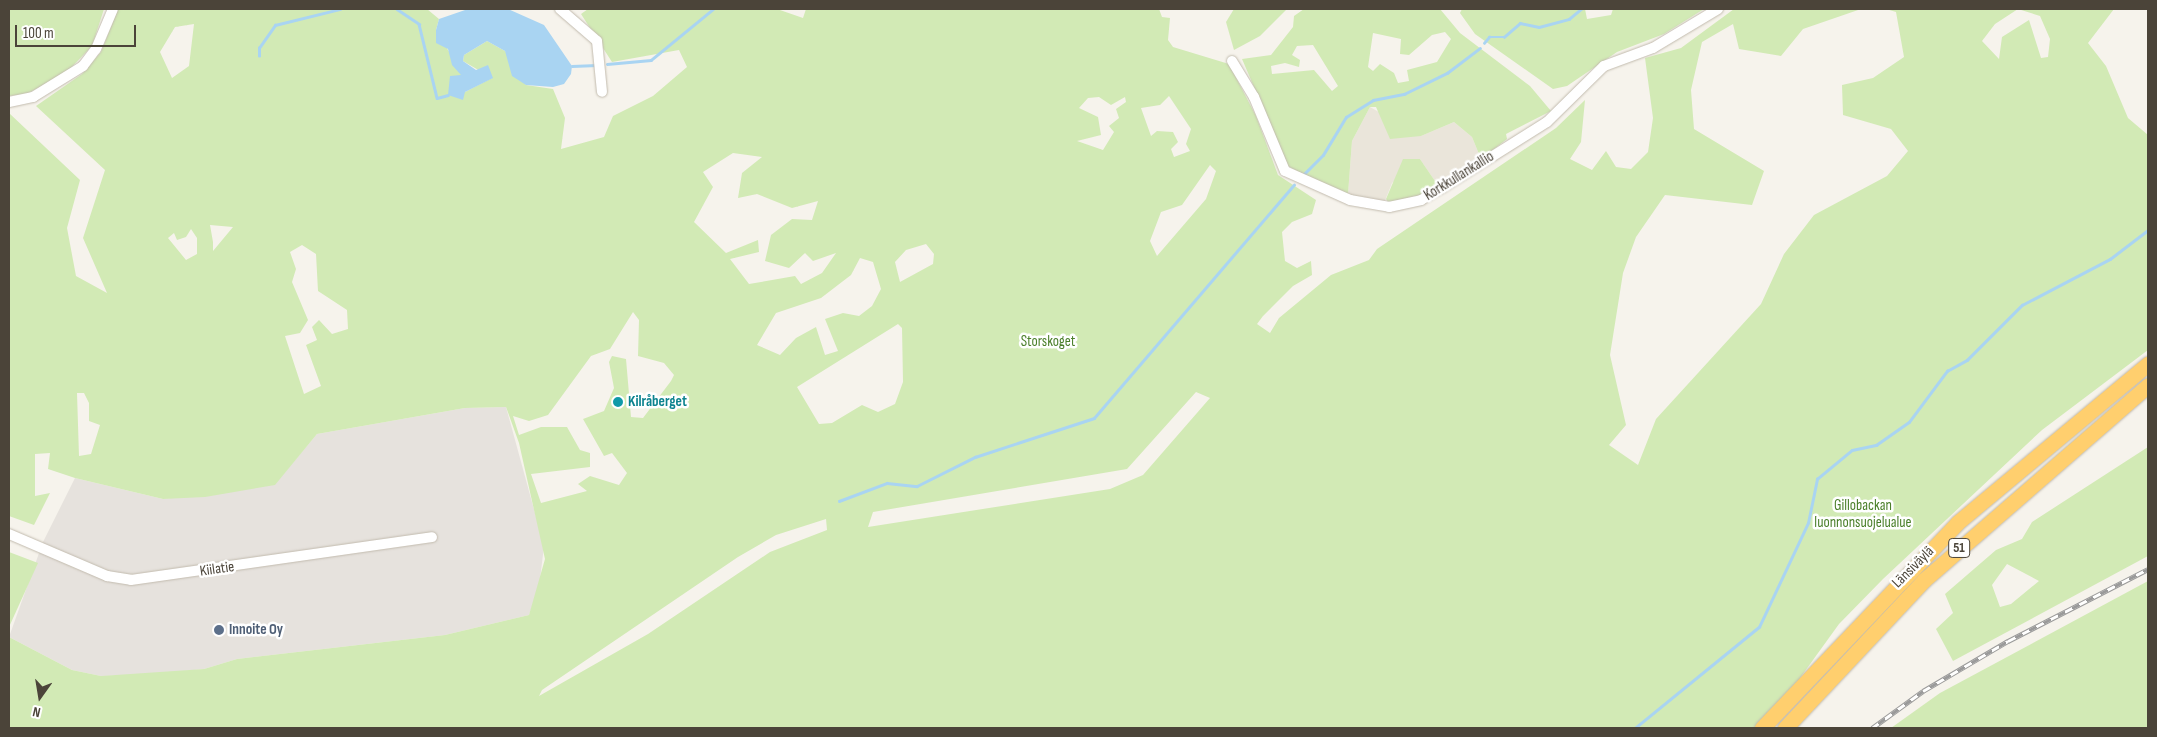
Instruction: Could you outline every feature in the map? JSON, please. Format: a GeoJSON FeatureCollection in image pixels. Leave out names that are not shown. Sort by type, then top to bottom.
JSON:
{"type":"FeatureCollection","features":[{"type":"Feature","properties":{"kind":"highway","name":"Länsiväylä"},"geometry":{"type":"LineString","coordinates":[[1762,728],[1911,567],[2018,469],[2148,364]]}},
{"type":"Feature","properties":{"kind":"highway","name":"Länsiväylä"},"geometry":{"type":"LineString","coordinates":[[1785,728],[1924,580],[2148,385]]}},
{"type":"Feature","properties":{"kind":"street"},"geometry":{"type":"LineString","coordinates":[[9,102],[33,96],[83,66],[96,49],[113,9]]}},
{"type":"Feature","properties":{"kind":"street","name":"Korkkullankallio"},"geometry":{"type":"LineString","coordinates":[[1232,61],[1254,97],[1285,171],[1350,200],[1389,207],[1422,200],[1442,188],[1548,122],[1604,66],[1653,48],[1718,9]]}},
{"type":"Feature","properties":{"kind":"street"},"geometry":{"type":"LineString","coordinates":[[566,10],[597,41],[602,92]]}},
{"type":"Feature","properties":{"kind":"street","name":"Kiilatie"},"geometry":{"type":"LineString","coordinates":[[9,534],[107,576],[131,580],[432,537]]}},
{"type":"Feature","properties":{"kind":"shaded area"},"geometry":{"type":"Polygon","coordinates":[[[1370,107],[1421,136],[1454,122],[1472,137],[1481,159],[1437,184],[1420,159],[1392,183],[1384,203],[1348,194],[1352,141],[1370,107]]]}},
{"type":"Feature","properties":{"kind":"shaded area"},"geometry":{"type":"Polygon","coordinates":[[[506,407],[544,546],[539,588],[529,615],[445,635],[237,659],[204,669],[146,675],[101,676],[72,670],[9,637],[43,542],[75,478],[163,499],[275,484],[317,434],[465,408],[506,407]]]}},
{"type":"Feature","properties":{"kind":"green space"},"geometry":{"type":"Polygon","coordinates":[[[9,9],[104,9],[92,46],[64,75],[26,94],[9,96],[9,9]]]}},
{"type":"Feature","properties":{"kind":"green space"},"geometry":{"type":"Polygon","coordinates":[[[118,9],[427,9],[439,19],[436,30],[460,70],[465,92],[492,78],[463,61],[464,55],[487,41],[505,51],[526,85],[553,89],[565,118],[561,149],[604,137],[613,116],[653,96],[687,67],[679,50],[612,62],[581,14],[588,9],[777,9],[803,18],[806,9],[1159,9],[1162,17],[1170,18],[1168,40],[1173,47],[1229,64],[1256,116],[1278,175],[1316,200],[1312,214],[1292,222],[1282,232],[1285,261],[1297,268],[1311,261],[1312,275],[1293,286],[1257,324],[1270,333],[1279,318],[1331,275],[1369,260],[1377,249],[1556,128],[1585,100],[1581,142],[1570,159],[1592,170],[1606,151],[1616,167],[1631,169],[1648,152],[1653,118],[1645,58],[1681,48],[1734,9],[1861,9],[1803,29],[1781,56],[1739,49],[1733,24],[1702,42],[1691,90],[1694,129],[1764,171],[1752,205],[1665,195],[1636,237],[1623,273],[1610,355],[1626,425],[1609,445],[1638,465],[1656,419],[1761,304],[1784,254],[1814,215],[1887,176],[1908,151],[1891,129],[1843,115],[1842,85],[1873,78],[1904,57],[1896,12],[1886,9],[2018,9],[2114,9],[2088,43],[2106,66],[2128,118],[2148,135],[2148,350],[2042,430],[1883,579],[1839,624],[1764,728],[9,728],[9,637],[72,670],[101,676],[204,669],[237,659],[445,635],[529,615],[545,559],[519,443],[506,407],[465,408],[317,434],[275,485],[205,497],[163,499],[75,478],[48,469],[50,453],[35,454],[35,496],[50,493],[34,525],[9,516],[9,113],[80,180],[67,228],[76,276],[107,293],[83,238],[105,170],[36,106],[82,74],[101,52],[118,9]],[[2018,9],[1995,24],[1982,41],[1999,59],[2002,37],[2029,20],[2041,58],[2048,57],[2050,39],[2040,16],[2018,9]],[[194,24],[175,27],[160,52],[172,78],[189,66],[194,24]],[[1169,96],[1160,105],[1141,108],[1151,136],[1157,131],[1173,132],[1178,142],[1171,149],[1174,157],[1190,151],[1186,144],[1191,129],[1169,96]],[[1099,97],[1088,98],[1079,108],[1098,117],[1101,135],[1077,141],[1103,150],[1114,132],[1109,126],[1119,118],[1116,109],[1126,102],[1125,97],[1111,105],[1099,97]],[[733,153],[703,172],[713,187],[694,222],[726,253],[758,240],[759,252],[730,259],[749,284],[795,276],[801,284],[822,273],[836,253],[813,261],[805,253],[789,268],[765,261],[771,235],[792,219],[812,220],[818,201],[792,208],[757,194],[738,198],[742,173],[762,157],[733,153]],[[1210,165],[1182,205],[1161,212],[1150,241],[1157,256],[1206,199],[1216,171],[1210,165]],[[210,225],[213,251],[233,227],[210,225]],[[191,229],[186,237],[177,240],[174,233],[168,238],[186,260],[197,254],[197,238],[191,229]],[[926,244],[906,250],[895,262],[900,282],[933,264],[934,254],[926,244]],[[302,245],[290,252],[296,269],[292,282],[308,320],[300,333],[285,336],[304,394],[321,386],[306,345],[317,340],[312,327],[319,320],[332,334],[348,329],[347,310],[318,291],[316,254],[302,245]],[[860,258],[851,275],[821,298],[776,313],[757,345],[780,355],[796,338],[816,327],[825,355],[838,351],[825,319],[843,313],[859,316],[872,306],[881,289],[873,262],[860,258]],[[633,312],[610,349],[591,356],[548,415],[529,421],[513,416],[519,435],[541,427],[567,427],[580,450],[590,453],[590,467],[531,474],[541,503],[587,491],[578,484],[590,476],[619,485],[627,473],[612,453],[604,456],[583,419],[604,411],[614,388],[609,362],[612,356],[626,359],[631,417],[643,418],[674,375],[664,363],[638,356],[639,320],[633,312]],[[898,324],[797,387],[819,424],[832,423],[862,405],[878,412],[895,404],[903,382],[902,328],[898,324]],[[1196,392],[1127,469],[873,512],[868,527],[1110,489],[1143,475],[1210,398],[1196,392]],[[77,393],[79,456],[91,454],[100,425],[89,421],[89,403],[84,393],[77,393]],[[826,519],[776,535],[738,557],[542,690],[539,696],[648,634],[770,552],[827,530],[826,519]]]}},
{"type":"Feature","properties":{"kind":"green space"},"geometry":{"type":"Polygon","coordinates":[[[1234,9],[1287,9],[1260,36],[1234,50],[1226,22],[1234,9]]]}},
{"type":"Feature","properties":{"kind":"green space"},"geometry":{"type":"Polygon","coordinates":[[[1304,9],[1440,9],[1460,33],[1530,86],[1551,111],[1506,134],[1507,139],[1481,159],[1472,137],[1454,122],[1421,136],[1390,139],[1376,107],[1370,107],[1352,141],[1348,194],[1313,181],[1288,166],[1242,59],[1271,55],[1293,27],[1294,16],[1304,9]],[[1445,32],[1432,35],[1409,55],[1400,54],[1401,39],[1373,33],[1368,67],[1373,71],[1380,64],[1394,73],[1398,83],[1409,81],[1407,70],[1437,62],[1451,39],[1445,32]],[[1313,45],[1297,46],[1292,55],[1300,60],[1299,67],[1285,63],[1271,66],[1272,74],[1314,70],[1332,91],[1338,86],[1313,45]]]}},
{"type":"Feature","properties":{"kind":"green space"},"geometry":{"type":"Polygon","coordinates":[[[1462,9],[1585,9],[1587,19],[1611,15],[1613,9],[1704,9],[1664,34],[1617,52],[1567,86],[1553,89],[1475,34],[1460,13],[1462,9]]]}},
{"type":"Feature","properties":{"kind":"green space"},"geometry":{"type":"Polygon","coordinates":[[[1403,159],[1420,159],[1437,184],[1420,195],[1389,203],[1386,199],[1403,159]]]}},
{"type":"Feature","properties":{"kind":"green space"},"geometry":{"type":"Polygon","coordinates":[[[2148,447],[2148,556],[1953,661],[1936,629],[1953,613],[1945,594],[1996,550],[2022,539],[2032,522],[2148,447]],[[2007,564],[1992,585],[2000,607],[2011,604],[2039,581],[2007,564]]]}},
{"type":"Feature","properties":{"kind":"green space"},"geometry":{"type":"Polygon","coordinates":[[[9,552],[38,563],[9,627],[9,552]]]}},
{"type":"Feature","properties":{"kind":"green space"},"geometry":{"type":"Polygon","coordinates":[[[2148,581],[2148,728],[1891,728],[1940,693],[2148,581]]]}},
{"type":"Feature","properties":{"kind":"water"},"geometry":{"type":"Polygon","coordinates":[[[468,9],[508,9],[544,25],[572,66],[571,74],[564,84],[553,87],[526,85],[512,76],[505,51],[487,41],[464,55],[463,61],[476,70],[488,65],[493,78],[465,92],[463,100],[448,95],[450,76],[461,75],[452,65],[448,49],[436,43],[436,30],[439,19],[468,9]]]}},
{"type":"Feature","properties":{"kind":"waterway"},"geometry":{"type":"LineString","coordinates":[[259,56],[259,48],[275,25],[340,9]]}},
{"type":"Feature","properties":{"kind":"waterway"},"geometry":{"type":"LineString","coordinates":[[397,9],[419,24],[437,98],[448,95]]}},
{"type":"Feature","properties":{"kind":"waterway"},"geometry":{"type":"LineString","coordinates":[[607,64],[651,60],[713,9]]}},
{"type":"Feature","properties":{"kind":"waterway"},"geometry":{"type":"LineString","coordinates":[[1484,43],[1489,37],[1504,37],[1520,23],[1539,27],[1569,19],[1581,9]]}},
{"type":"Feature","properties":{"kind":"waterway"},"geometry":{"type":"LineString","coordinates":[[1303,175],[1323,155],[1346,117],[1373,100],[1404,94],[1447,73],[1480,48]]}},
{"type":"Feature","properties":{"kind":"waterway"},"geometry":{"type":"LineString","coordinates":[[572,66],[597,65]]}},
{"type":"Feature","properties":{"kind":"waterway"},"geometry":{"type":"LineString","coordinates":[[839,501],[887,483],[917,486],[975,457],[1094,418],[1294,185]]}},
{"type":"Feature","properties":{"kind":"waterway"},"geometry":{"type":"LineString","coordinates":[[1635,728],[1759,627],[1808,523],[1817,479],[1852,450],[1876,445],[1909,422],[1947,371],[1967,360],[2022,305],[2110,259],[2148,230]]}},
{"type":"Feature","properties":{"kind":"railway"},"geometry":{"type":"LineString","coordinates":[[1872,728],[1923,691],[2008,641],[2148,569]]}},
{"type":"Feature","properties":{"kind":"place","name":"Kilråberget"},"geometry":{"type":"Point","coordinates":[618,402]}},
{"type":"Feature","properties":{"kind":"place","name":"Innoite Oy"},"geometry":{"type":"Point","coordinates":[219,630]}},
{"type":"Feature","properties":{"kind":"park label","name":"Storskoget"},"geometry":{"type":"Point","coordinates":[1048,342]}},
{"type":"Feature","properties":{"kind":"park label","name":"Gillobackan luonnonsuojelualue"},"geometry":{"type":"Point","coordinates":[1863,514]}}]}
